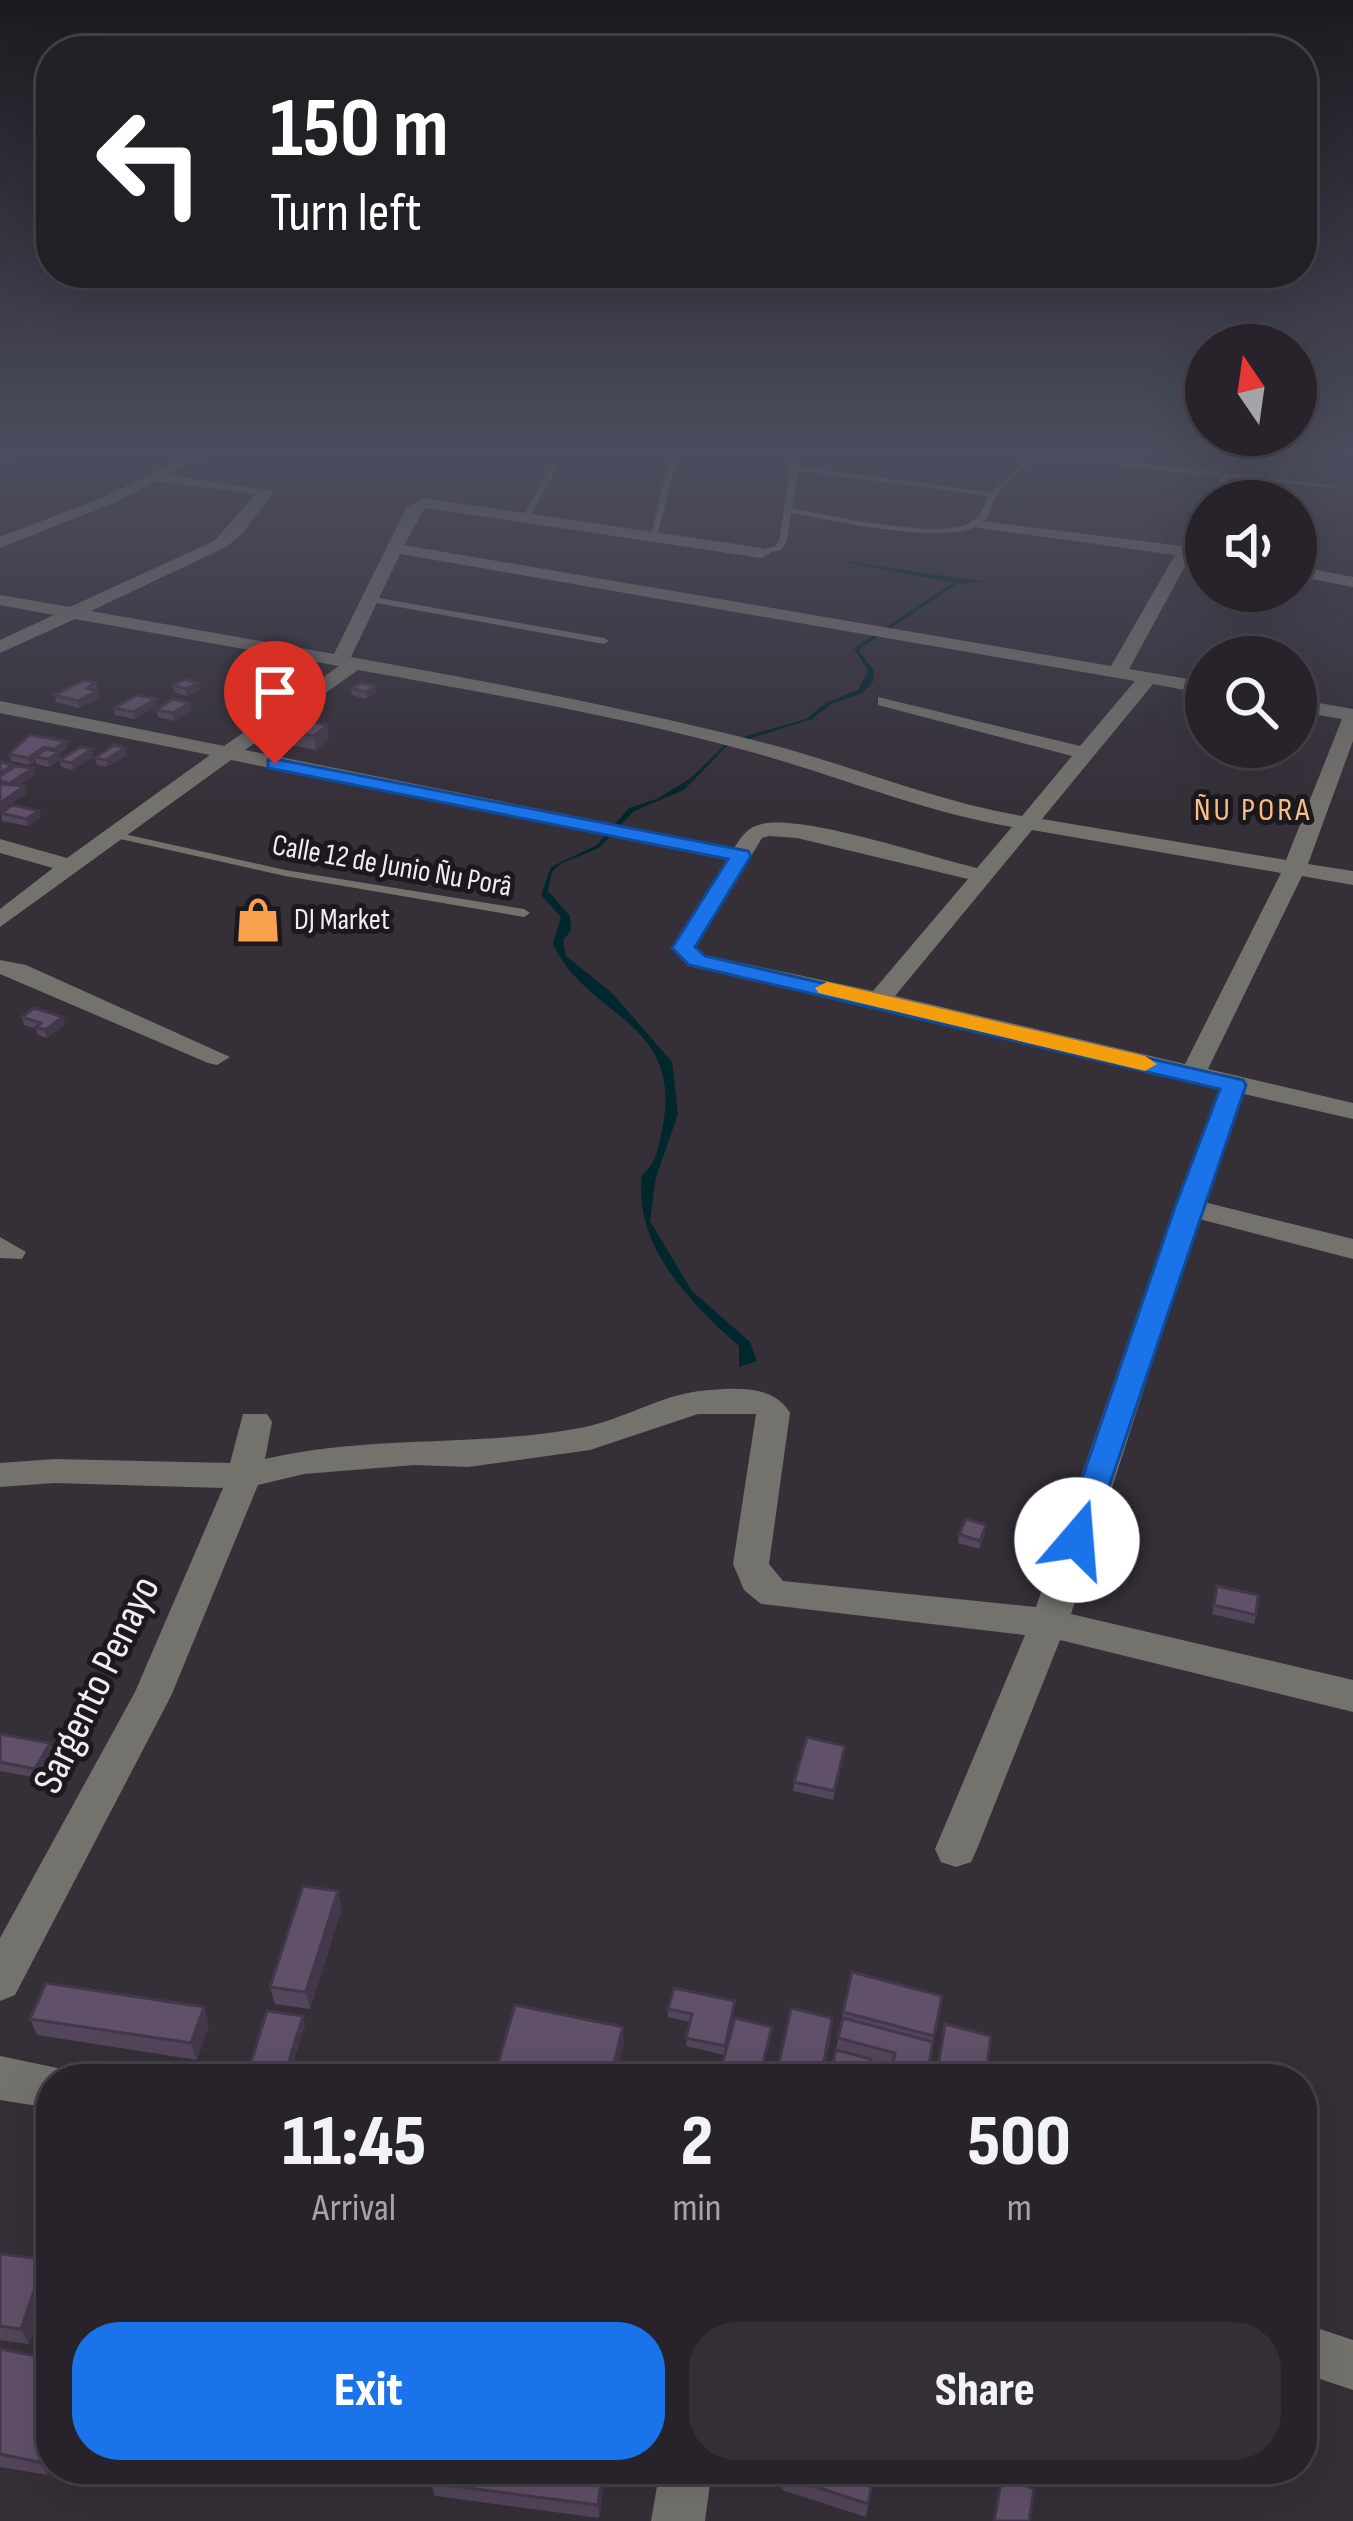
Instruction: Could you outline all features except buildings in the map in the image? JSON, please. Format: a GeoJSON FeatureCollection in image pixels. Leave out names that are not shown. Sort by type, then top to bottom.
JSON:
{"type":"FeatureCollection","features":[{"type":"Feature","properties":{"kind":"street"},"geometry":{"type":"LineString","coordinates":[[0,647],[168,569]]}},
{"type":"Feature","properties":{"kind":"street"},"geometry":{"type":"LineString","coordinates":[[0,920],[111,834],[228,755],[347,662],[383,569]]}},
{"type":"Feature","properties":{"kind":"street"},"geometry":{"type":"LineString","coordinates":[[516,569],[1185,684]]}},
{"type":"Feature","properties":{"kind":"street"},"geometry":{"type":"LineString","coordinates":[[1118,671],[1175,569]]}},
{"type":"Feature","properties":{"kind":"street"},"geometry":{"type":"LineString","coordinates":[[1317,575],[1353,582]]}},
{"type":"Feature","properties":{"kind":"street"},"geometry":{"type":"LineString","coordinates":[[0,600],[597,707],[764,749],[973,814],[1353,878]]}},
{"type":"Feature","properties":{"kind":"street"},"geometry":{"type":"LineString","coordinates":[[879,1000],[1148,678]]}},
{"type":"Feature","properties":{"kind":"street"},"geometry":{"type":"LineString","coordinates":[[885,700],[1084,753]]}},
{"type":"Feature","properties":{"kind":"street"},"geometry":{"type":"LineString","coordinates":[[0,707],[741,856]]}},
{"type":"Feature","properties":{"kind":"street"},"geometry":{"type":"LineString","coordinates":[[1192,1075],[1295,867],[1353,715],[1317,709]]}},
{"type":"Feature","properties":{"kind":"street"},"geometry":{"type":"LineString","coordinates":[[981,876],[783,829],[754,834],[683,948],[688,956],[1353,1111]]}},
{"type":"Feature","properties":{"kind":"street"},"geometry":{"type":"LineString","coordinates":[[0,846],[72,866]]}},
{"type":"Feature","properties":{"kind":"street"},"geometry":{"type":"LineString","coordinates":[[0,968],[17,970],[217,1057]]}},
{"type":"Feature","properties":{"kind":"street"},"geometry":{"type":"LineString","coordinates":[[956,1849],[1049,1623],[1188,1207],[1234,1085]]}},
{"type":"Feature","properties":{"kind":"street"},"geometry":{"type":"LineString","coordinates":[[1188,1207],[1353,1250]]}},
{"type":"Feature","properties":{"kind":"street"},"geometry":{"type":"LineString","coordinates":[[0,1475],[54,1471],[245,1476],[304,1462],[415,1453],[468,1455],[590,1438],[696,1403],[764,1402],[773,1413],[772,1444],[751,1564],[757,1580],[774,1594],[1049,1623],[1353,1696]]}},
{"type":"Feature","properties":{"kind":"street","name":"Sargento Penayo"},"geometry":{"type":"LineString","coordinates":[[0,1981],[152,1696],[245,1476],[255,1422]]}},
{"type":"Feature","properties":{"kind":"street"},"geometry":{"type":"LineString","coordinates":[[0,2078],[36,2084]]}},
{"type":"Feature","properties":{"kind":"street"},"geometry":{"type":"LineString","coordinates":[[1317,2353],[1353,2365]]}},
{"type":"Feature","properties":{"kind":"street"},"geometry":{"type":"LineString","coordinates":[[678,2521],[684,2484]]}},
{"type":"Feature","properties":{"kind":"lane"},"geometry":{"type":"LineString","coordinates":[[368,599],[604,641]]}},
{"type":"Feature","properties":{"kind":"lane","name":"Calle 12 de Junio Ñu Porâ"},"geometry":{"type":"LineString","coordinates":[[111,834],[285,873],[524,913]]}},
{"type":"Feature","properties":{"kind":"water"},"geometry":{"type":"Polygon","coordinates":[[[879,569],[984,582],[957,584],[862,647],[859,651],[873,669],[874,680],[863,693],[831,704],[812,719],[727,746],[684,790],[634,811],[599,848],[552,872],[548,891],[570,916],[571,930],[563,941],[566,956],[612,993],[672,1062],[678,1114],[656,1177],[650,1221],[692,1291],[750,1342],[757,1361],[739,1367],[739,1346],[684,1291],[646,1225],[642,1175],[655,1158],[663,1125],[665,1090],[659,1063],[646,1041],[569,969],[553,944],[561,917],[541,895],[551,867],[597,845],[629,808],[657,799],[691,778],[729,741],[806,719],[826,703],[858,690],[868,671],[854,648],[953,583],[879,569]]]}},
{"type":"Feature","properties":{"kind":"slow traffic"},"geometry":{"type":"LineString","coordinates":[[827,988],[1145,1064]]}},
{"type":"Feature","properties":{"kind":"place","name":"DJ Market"},"geometry":{"type":"Point","coordinates":[258,920]}},
{"type":"Feature","properties":{"kind":"district","name":"ÑU PORA"},"geometry":{"type":"Point","coordinates":[1253,810]}},
{"type":"Feature","properties":{"kind":"route"},"geometry":{"type":"LineString","coordinates":[[275,764],[741,856],[683,948],[697,961],[1234,1085],[1188,1207],[1077,1540]]}}]}
